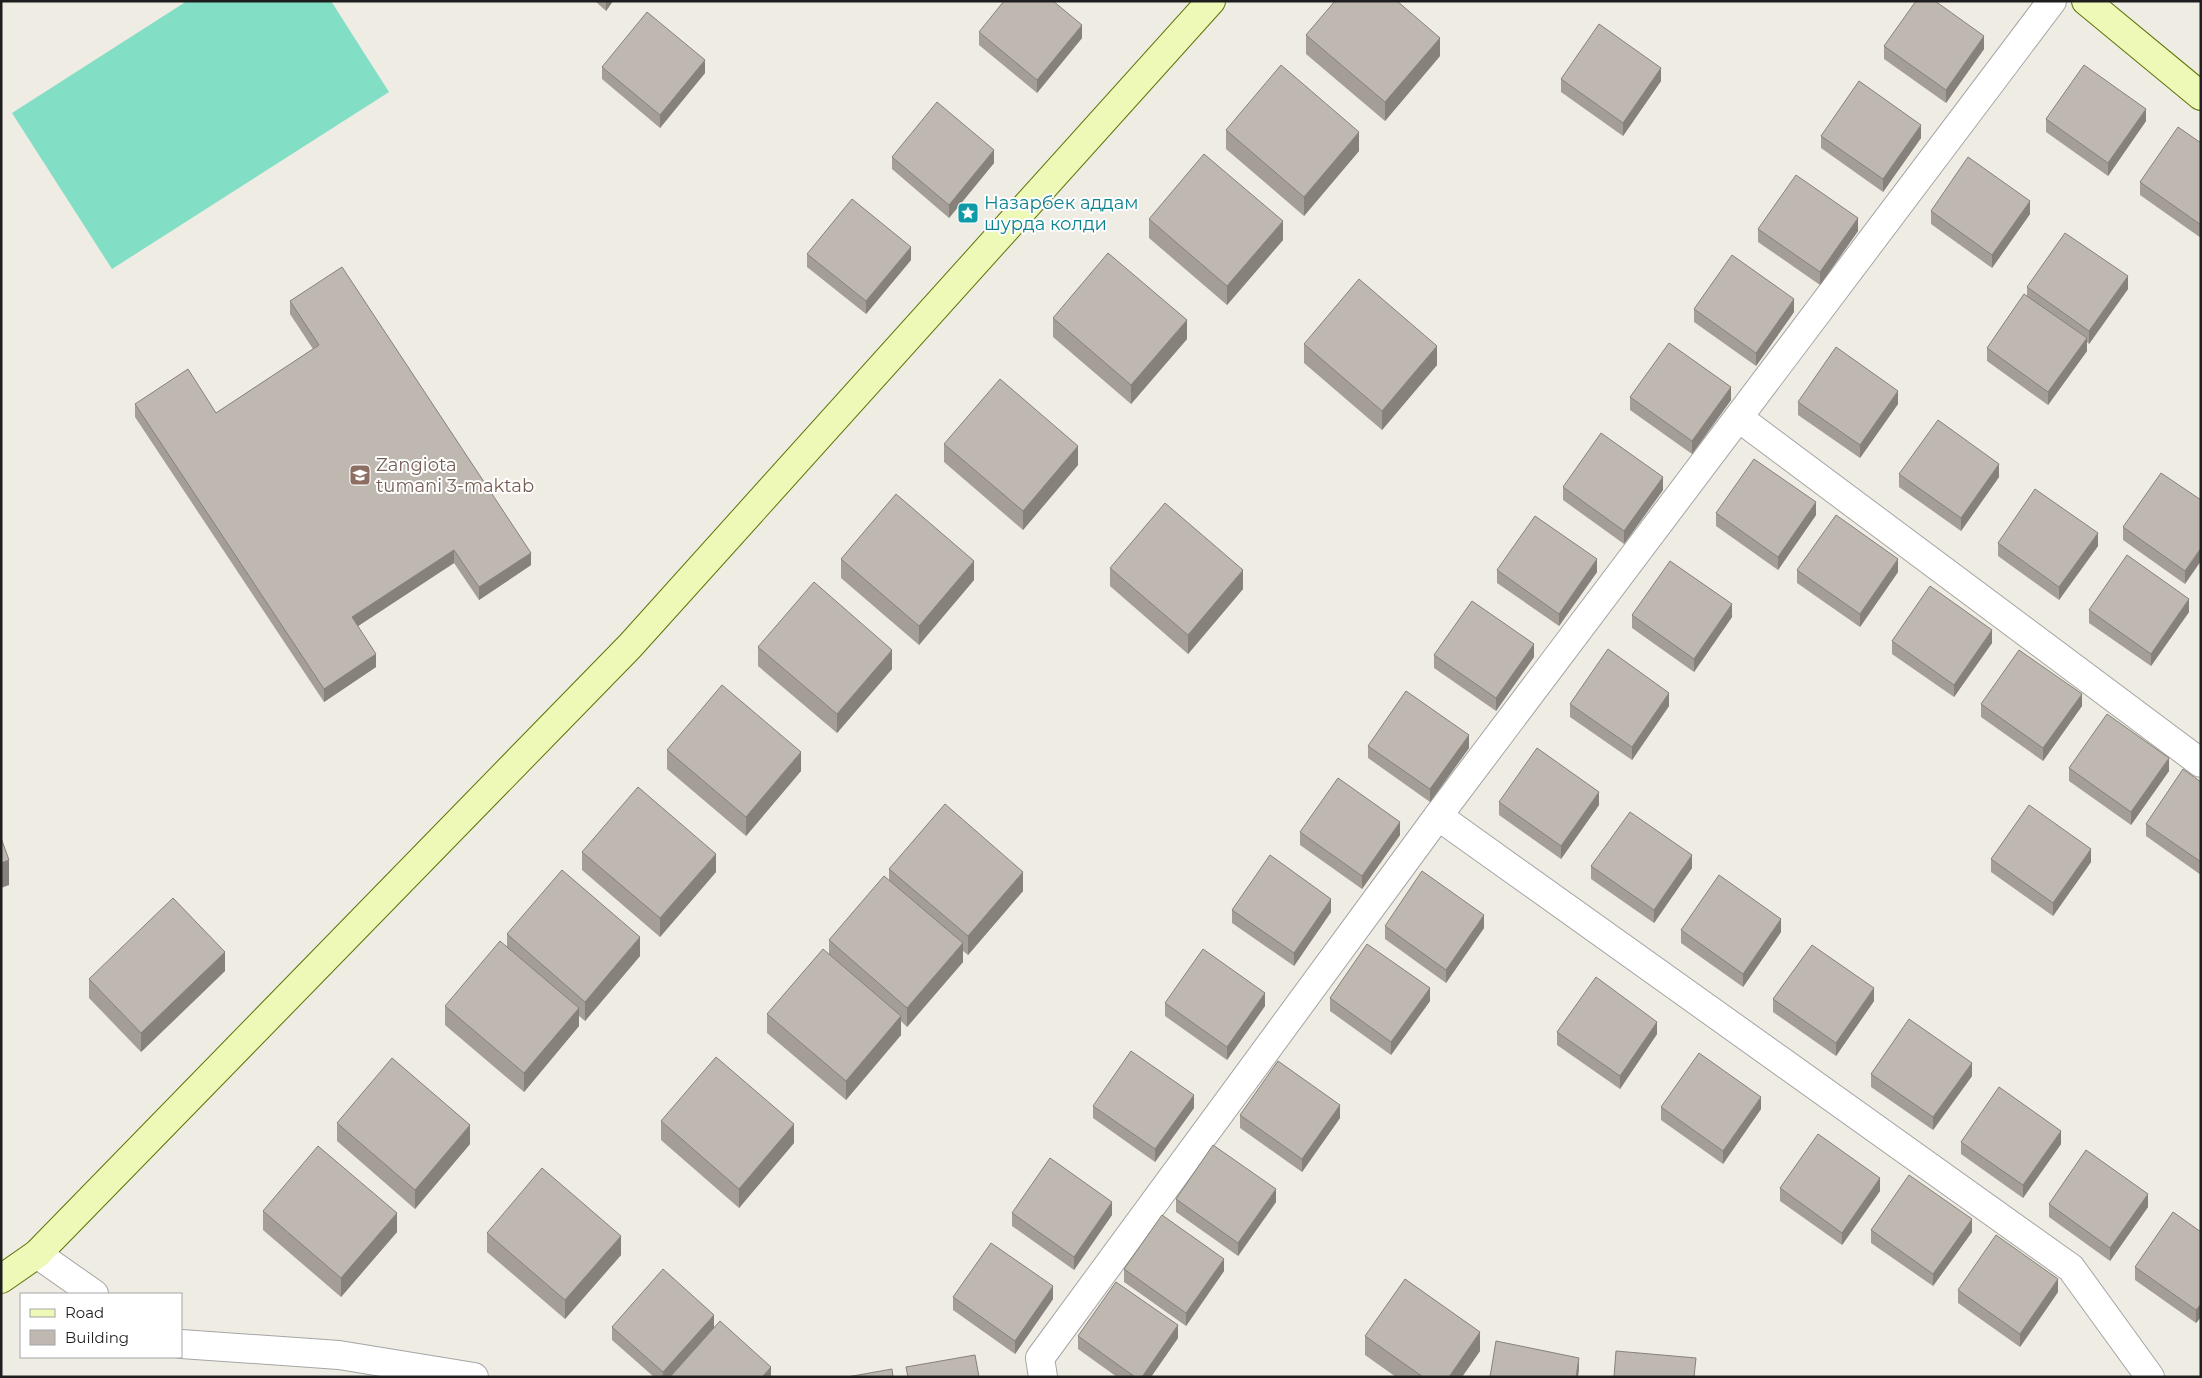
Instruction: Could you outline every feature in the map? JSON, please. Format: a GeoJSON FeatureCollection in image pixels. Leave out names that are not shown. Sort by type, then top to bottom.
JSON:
{"type":"FeatureCollection","features":[{"type":"Feature","properties":{"kind":"main road"},"geometry":{"type":"LineString","coordinates":[[1,1279],[37,1254],[630,646],[1211,1]]}},
{"type":"Feature","properties":{"kind":"main road"},"geometry":{"type":"LineString","coordinates":[[2090,2],[2201,96]]}},
{"type":"Feature","properties":{"kind":"street"},"geometry":{"type":"LineString","coordinates":[[1043,1377],[1040,1358],[1438,816],[2052,1]]}},
{"type":"Feature","properties":{"kind":"street"},"geometry":{"type":"LineString","coordinates":[[1739,418],[2201,763]]}},
{"type":"Feature","properties":{"kind":"street"},"geometry":{"type":"LineString","coordinates":[[1438,816],[2071,1268],[2150,1377]]}},
{"type":"Feature","properties":{"kind":"street"},"geometry":{"type":"LineString","coordinates":[[37,1254],[93,1293]]}},
{"type":"Feature","properties":{"kind":"street"},"geometry":{"type":"LineString","coordinates":[[182,1344],[339,1355],[474,1377]]}},
{"type":"Feature","properties":{"kind":"green space"},"geometry":{"type":"Polygon","coordinates":[[[187,1],[331,1],[389,92],[112,269],[12,113],[187,1]]]}},
{"type":"Feature","properties":{"kind":"building"},"geometry":{"type":"Polygon","coordinates":[[[1004,1],[1053,1],[1082,25],[1037,80],[979,32],[1004,1]]]}},
{"type":"Feature","properties":{"kind":"building"},"geometry":{"type":"Polygon","coordinates":[[[1335,1],[1397,1],[1440,38],[1385,102],[1306,35],[1335,1]]]}},
{"type":"Feature","properties":{"kind":"building"},"geometry":{"type":"Polygon","coordinates":[[[1916,1],[1935,1],[1984,36],[1946,90],[1884,46],[1916,1]]]}},
{"type":"Feature","properties":{"kind":"building"},"geometry":{"type":"Polygon","coordinates":[[[647,12],[705,60],[660,115],[602,67],[647,12]]]}},
{"type":"Feature","properties":{"kind":"building"},"geometry":{"type":"Polygon","coordinates":[[[1599,24],[1661,68],[1623,123],[1561,79],[1599,24]]]}},
{"type":"Feature","properties":{"kind":"building"},"geometry":{"type":"Polygon","coordinates":[[[1281,65],[1359,132],[1304,197],[1226,130],[1281,65]]]}},
{"type":"Feature","properties":{"kind":"building"},"geometry":{"type":"Polygon","coordinates":[[[2084,65],[2146,109],[2108,163],[2046,119],[2084,65]]]}},
{"type":"Feature","properties":{"kind":"building"},"geometry":{"type":"Polygon","coordinates":[[[1859,81],[1921,125],[1883,179],[1821,136],[1859,81]]]}},
{"type":"Feature","properties":{"kind":"building"},"geometry":{"type":"Polygon","coordinates":[[[937,102],[994,150],[949,205],[892,157],[937,102]]]}},
{"type":"Feature","properties":{"kind":"building"},"geometry":{"type":"Polygon","coordinates":[[[2178,127],[2201,143],[2201,225],[2140,182],[2178,127]]]}},
{"type":"Feature","properties":{"kind":"building"},"geometry":{"type":"Polygon","coordinates":[[[1204,154],[1283,221],[1227,286],[1149,219],[1204,154]]]}},
{"type":"Feature","properties":{"kind":"building"},"geometry":{"type":"Polygon","coordinates":[[[1968,157],[2030,201],[1992,255],[1931,211],[1968,157]]]}},
{"type":"Feature","properties":{"kind":"building"},"geometry":{"type":"Polygon","coordinates":[[[1796,175],[1858,218],[1820,272],[1758,229],[1796,175]]]}},
{"type":"Feature","properties":{"kind":"building"},"geometry":{"type":"Polygon","coordinates":[[[852,199],[911,247],[866,301],[807,254],[852,199]]]}},
{"type":"Feature","properties":{"kind":"building"},"geometry":{"type":"Polygon","coordinates":[[[2065,233],[2128,276],[2089,331],[2027,287],[2065,233]]]}},
{"type":"Feature","properties":{"kind":"building"},"geometry":{"type":"Polygon","coordinates":[[[1108,253],[1187,320],[1131,385],[1053,318],[1108,253]]]}},
{"type":"Feature","properties":{"kind":"building"},"geometry":{"type":"Polygon","coordinates":[[[1732,255],[1794,299],[1756,353],[1694,309],[1732,255]]]}},
{"type":"Feature","properties":{"kind":"building"},"geometry":{"type":"Polygon","coordinates":[[[342,267],[531,553],[479,587],[454,550],[352,617],[376,654],[324,689],[135,404],[188,369],[216,413],[319,345],[290,301],[342,267]]]}},
{"type":"Feature","properties":{"kind":"building"},"geometry":{"type":"Polygon","coordinates":[[[1359,279],[1437,346],[1382,411],[1304,344],[1359,279]]]}},
{"type":"Feature","properties":{"kind":"building"},"geometry":{"type":"Polygon","coordinates":[[[2024,294],[2087,338],[2048,392],[1987,348],[2024,294]]]}},
{"type":"Feature","properties":{"kind":"building"},"geometry":{"type":"Polygon","coordinates":[[[1669,343],[1731,387],[1692,441],[1630,397],[1669,343]]]}},
{"type":"Feature","properties":{"kind":"building"},"geometry":{"type":"Polygon","coordinates":[[[1836,347],[1898,391],[1860,445],[1798,402],[1836,347]]]}},
{"type":"Feature","properties":{"kind":"building"},"geometry":{"type":"Polygon","coordinates":[[[1000,379],[1078,446],[1023,511],[944,444],[1000,379]]]}},
{"type":"Feature","properties":{"kind":"building"},"geometry":{"type":"Polygon","coordinates":[[[1938,420],[1999,464],[1961,518],[1899,474],[1938,420]]]}},
{"type":"Feature","properties":{"kind":"building"},"geometry":{"type":"Polygon","coordinates":[[[1601,433],[1663,477],[1624,531],[1563,487],[1601,433]]]}},
{"type":"Feature","properties":{"kind":"building"},"geometry":{"type":"Polygon","coordinates":[[[1754,459],[1816,502],[1778,557],[1716,513],[1754,459]]]}},
{"type":"Feature","properties":{"kind":"building"},"geometry":{"type":"Polygon","coordinates":[[[2161,473],[2201,500],[2201,548],[2185,571],[2123,527],[2161,473]]]}},
{"type":"Feature","properties":{"kind":"building"},"geometry":{"type":"Polygon","coordinates":[[[2035,489],[2098,533],[2059,587],[1998,543],[2035,489]]]}},
{"type":"Feature","properties":{"kind":"building"},"geometry":{"type":"Polygon","coordinates":[[[896,494],[974,561],[919,626],[841,559],[896,494]]]}},
{"type":"Feature","properties":{"kind":"building"},"geometry":{"type":"Polygon","coordinates":[[[1165,503],[1243,570],[1188,635],[1110,568],[1165,503]]]}},
{"type":"Feature","properties":{"kind":"building"},"geometry":{"type":"Polygon","coordinates":[[[1836,515],[1898,559],[1860,614],[1797,570],[1836,515]]]}},
{"type":"Feature","properties":{"kind":"building"},"geometry":{"type":"Polygon","coordinates":[[[1535,516],[1597,559],[1559,614],[1497,570],[1535,516]]]}},
{"type":"Feature","properties":{"kind":"building"},"geometry":{"type":"Polygon","coordinates":[[[2127,555],[2189,599],[2151,654],[2089,610],[2127,555]]]}},
{"type":"Feature","properties":{"kind":"building"},"geometry":{"type":"Polygon","coordinates":[[[1670,561],[1732,604],[1694,659],[1632,615],[1670,561]]]}},
{"type":"Feature","properties":{"kind":"building"},"geometry":{"type":"Polygon","coordinates":[[[814,582],[892,650],[837,714],[758,647],[814,582]]]}},
{"type":"Feature","properties":{"kind":"building"},"geometry":{"type":"Polygon","coordinates":[[[1930,586],[1992,630],[1954,685],[1892,641],[1930,586]]]}},
{"type":"Feature","properties":{"kind":"building"},"geometry":{"type":"Polygon","coordinates":[[[1472,601],[1534,644],[1496,698],[1434,655],[1472,601]]]}},
{"type":"Feature","properties":{"kind":"building"},"geometry":{"type":"Polygon","coordinates":[[[1608,649],[1669,693],[1632,747],[1570,704],[1608,649]]]}},
{"type":"Feature","properties":{"kind":"building"},"geometry":{"type":"Polygon","coordinates":[[[2019,650],[2082,694],[2043,748],[1981,704],[2019,650]]]}},
{"type":"Feature","properties":{"kind":"building"},"geometry":{"type":"Polygon","coordinates":[[[722,685],[801,752],[746,817],[667,750],[722,685]]]}},
{"type":"Feature","properties":{"kind":"building"},"geometry":{"type":"Polygon","coordinates":[[[1406,691],[1469,735],[1430,789],[1368,746],[1406,691]]]}},
{"type":"Feature","properties":{"kind":"building"},"geometry":{"type":"Polygon","coordinates":[[[2107,714],[2169,758],[2131,812],[2069,768],[2107,714]]]}},
{"type":"Feature","properties":{"kind":"building"},"geometry":{"type":"Polygon","coordinates":[[[1537,748],[1599,792],[1561,846],[1499,802],[1537,748]]]}},
{"type":"Feature","properties":{"kind":"building"},"geometry":{"type":"Polygon","coordinates":[[[2183,769],[2201,782],[2201,862],[2146,824],[2183,769]]]}},
{"type":"Feature","properties":{"kind":"building"},"geometry":{"type":"Polygon","coordinates":[[[1338,778],[1400,822],[1362,876],[1300,832],[1338,778]]]}},
{"type":"Feature","properties":{"kind":"building"},"geometry":{"type":"Polygon","coordinates":[[[638,787],[716,854],[660,918],[582,852],[638,787]]]}},
{"type":"Feature","properties":{"kind":"building"},"geometry":{"type":"Polygon","coordinates":[[[945,804],[1023,872],[968,936],[889,869],[945,804]]]}},
{"type":"Feature","properties":{"kind":"building"},"geometry":{"type":"Polygon","coordinates":[[[2029,805],[2091,849],[2053,903],[1991,859],[2029,805]]]}},
{"type":"Feature","properties":{"kind":"building"},"geometry":{"type":"Polygon","coordinates":[[[1630,812],[1692,855],[1654,910],[1591,866],[1630,812]]]}},
{"type":"Feature","properties":{"kind":"building"},"geometry":{"type":"Polygon","coordinates":[[[1,838],[9,860],[1,863],[1,838]]]}},
{"type":"Feature","properties":{"kind":"building"},"geometry":{"type":"Polygon","coordinates":[[[1270,855],[1331,899],[1294,953],[1232,910],[1270,855]]]}},
{"type":"Feature","properties":{"kind":"building"},"geometry":{"type":"Polygon","coordinates":[[[562,870],[640,937],[585,1002],[507,934],[562,870]]]}},
{"type":"Feature","properties":{"kind":"building"},"geometry":{"type":"Polygon","coordinates":[[[1422,871],[1484,915],[1446,970],[1385,926],[1422,871]]]}},
{"type":"Feature","properties":{"kind":"building"},"geometry":{"type":"Polygon","coordinates":[[[1719,875],[1781,919],[1743,974],[1681,930],[1719,875]]]}},
{"type":"Feature","properties":{"kind":"building"},"geometry":{"type":"Polygon","coordinates":[[[884,876],[963,943],[907,1008],[829,940],[884,876]]]}},
{"type":"Feature","properties":{"kind":"building"},"geometry":{"type":"Polygon","coordinates":[[[173,898],[225,952],[141,1033],[89,979],[173,898]]]}},
{"type":"Feature","properties":{"kind":"building"},"geometry":{"type":"Polygon","coordinates":[[[500,941],[579,1008],[524,1073],[445,1006],[500,941]]]}},
{"type":"Feature","properties":{"kind":"building"},"geometry":{"type":"Polygon","coordinates":[[[1367,944],[1430,988],[1391,1042],[1330,998],[1367,944]]]}},
{"type":"Feature","properties":{"kind":"building"},"geometry":{"type":"Polygon","coordinates":[[[1812,945],[1874,988],[1836,1043],[1773,999],[1812,945]]]}},
{"type":"Feature","properties":{"kind":"building"},"geometry":{"type":"Polygon","coordinates":[[[823,949],[901,1016],[846,1081],[767,1014],[823,949]]]}},
{"type":"Feature","properties":{"kind":"building"},"geometry":{"type":"Polygon","coordinates":[[[1203,949],[1265,993],[1227,1047],[1165,1003],[1203,949]]]}},
{"type":"Feature","properties":{"kind":"building"},"geometry":{"type":"Polygon","coordinates":[[[1596,977],[1657,1022],[1620,1076],[1557,1032],[1596,977]]]}},
{"type":"Feature","properties":{"kind":"building"},"geometry":{"type":"Polygon","coordinates":[[[1909,1019],[1972,1063],[1933,1117],[1871,1074],[1909,1019]]]}},
{"type":"Feature","properties":{"kind":"building"},"geometry":{"type":"Polygon","coordinates":[[[1131,1051],[1194,1095],[1155,1149],[1093,1106],[1131,1051]]]}},
{"type":"Feature","properties":{"kind":"building"},"geometry":{"type":"Polygon","coordinates":[[[1699,1053],[1761,1097],[1723,1151],[1661,1107],[1699,1053]]]}},
{"type":"Feature","properties":{"kind":"building"},"geometry":{"type":"Polygon","coordinates":[[[716,1057],[794,1124],[739,1189],[661,1121],[716,1057]]]}},
{"type":"Feature","properties":{"kind":"building"},"geometry":{"type":"Polygon","coordinates":[[[392,1058],[470,1125],[415,1190],[337,1123],[392,1058]]]}},
{"type":"Feature","properties":{"kind":"building"},"geometry":{"type":"Polygon","coordinates":[[[1278,1061],[1340,1105],[1302,1159],[1240,1115],[1278,1061]]]}},
{"type":"Feature","properties":{"kind":"building"},"geometry":{"type":"Polygon","coordinates":[[[1999,1087],[2061,1131],[2023,1185],[1961,1142],[1999,1087]]]}},
{"type":"Feature","properties":{"kind":"building"},"geometry":{"type":"Polygon","coordinates":[[[1818,1134],[1880,1178],[1842,1233],[1780,1188],[1818,1134]]]}},
{"type":"Feature","properties":{"kind":"building"},"geometry":{"type":"Polygon","coordinates":[[[1213,1145],[1276,1189],[1238,1243],[1176,1199],[1213,1145]]]}},
{"type":"Feature","properties":{"kind":"building"},"geometry":{"type":"Polygon","coordinates":[[[318,1146],[397,1213],[341,1278],[263,1211],[318,1146]]]}},
{"type":"Feature","properties":{"kind":"building"},"geometry":{"type":"Polygon","coordinates":[[[2086,1150],[2148,1194],[2110,1248],[2049,1204],[2086,1150]]]}},
{"type":"Feature","properties":{"kind":"building"},"geometry":{"type":"Polygon","coordinates":[[[1050,1158],[1112,1202],[1074,1257],[1012,1213],[1050,1158]]]}},
{"type":"Feature","properties":{"kind":"building"},"geometry":{"type":"Polygon","coordinates":[[[542,1168],[621,1236],[565,1300],[487,1233],[542,1168]]]}},
{"type":"Feature","properties":{"kind":"building"},"geometry":{"type":"Polygon","coordinates":[[[1909,1175],[1972,1219],[1933,1274],[1871,1230],[1909,1175]]]}},
{"type":"Feature","properties":{"kind":"building"},"geometry":{"type":"Polygon","coordinates":[[[2173,1212],[2201,1232],[2201,1304],[2196,1310],[2135,1267],[2173,1212]]]}},
{"type":"Feature","properties":{"kind":"building"},"geometry":{"type":"Polygon","coordinates":[[[1162,1215],[1224,1259],[1186,1313],[1124,1269],[1162,1215]]]}},
{"type":"Feature","properties":{"kind":"building"},"geometry":{"type":"Polygon","coordinates":[[[1996,1235],[2058,1279],[2020,1334],[1958,1290],[1996,1235]]]}},
{"type":"Feature","properties":{"kind":"building"},"geometry":{"type":"Polygon","coordinates":[[[991,1243],[1053,1286],[1015,1341],[953,1297],[991,1243]]]}},
{"type":"Feature","properties":{"kind":"building"},"geometry":{"type":"Polygon","coordinates":[[[663,1269],[714,1315],[663,1372],[612,1327],[663,1269]]]}},
{"type":"Feature","properties":{"kind":"building"},"geometry":{"type":"Polygon","coordinates":[[[1405,1279],[1480,1332],[1449,1377],[1423,1377],[1365,1336],[1405,1279]]]}},
{"type":"Feature","properties":{"kind":"building"},"geometry":{"type":"Polygon","coordinates":[[[1116,1282],[1178,1325],[1142,1377],[1135,1377],[1078,1336],[1116,1282]]]}},
{"type":"Feature","properties":{"kind":"building"},"geometry":{"type":"Polygon","coordinates":[[[720,1321],[771,1367],[762,1377],[670,1377],[720,1321]]]}},
{"type":"Feature","properties":{"kind":"building"},"geometry":{"type":"Polygon","coordinates":[[[1496,1341],[1579,1358],[1576,1377],[1490,1377],[1496,1341]]]}},
{"type":"Feature","properties":{"kind":"building"},"geometry":{"type":"Polygon","coordinates":[[[1616,1351],[1696,1358],[1694,1377],[1614,1377],[1616,1351]]]}},
{"type":"Feature","properties":{"kind":"building"},"geometry":{"type":"Polygon","coordinates":[[[975,1355],[979,1377],[908,1377],[906,1367],[975,1355]]]}},
{"type":"Feature","properties":{"kind":"building"},"geometry":{"type":"Polygon","coordinates":[[[892,1369],[893,1377],[847,1377],[892,1369]]]}},
{"type":"Feature","properties":{"kind":"place","name":"Назарбек аддам шурда колди"},"geometry":{"type":"Point","coordinates":[968,213]}},
{"type":"Feature","properties":{"kind":"place","name":"Zangiota tumani 3-maktab"},"geometry":{"type":"Point","coordinates":[360,475]}}]}
